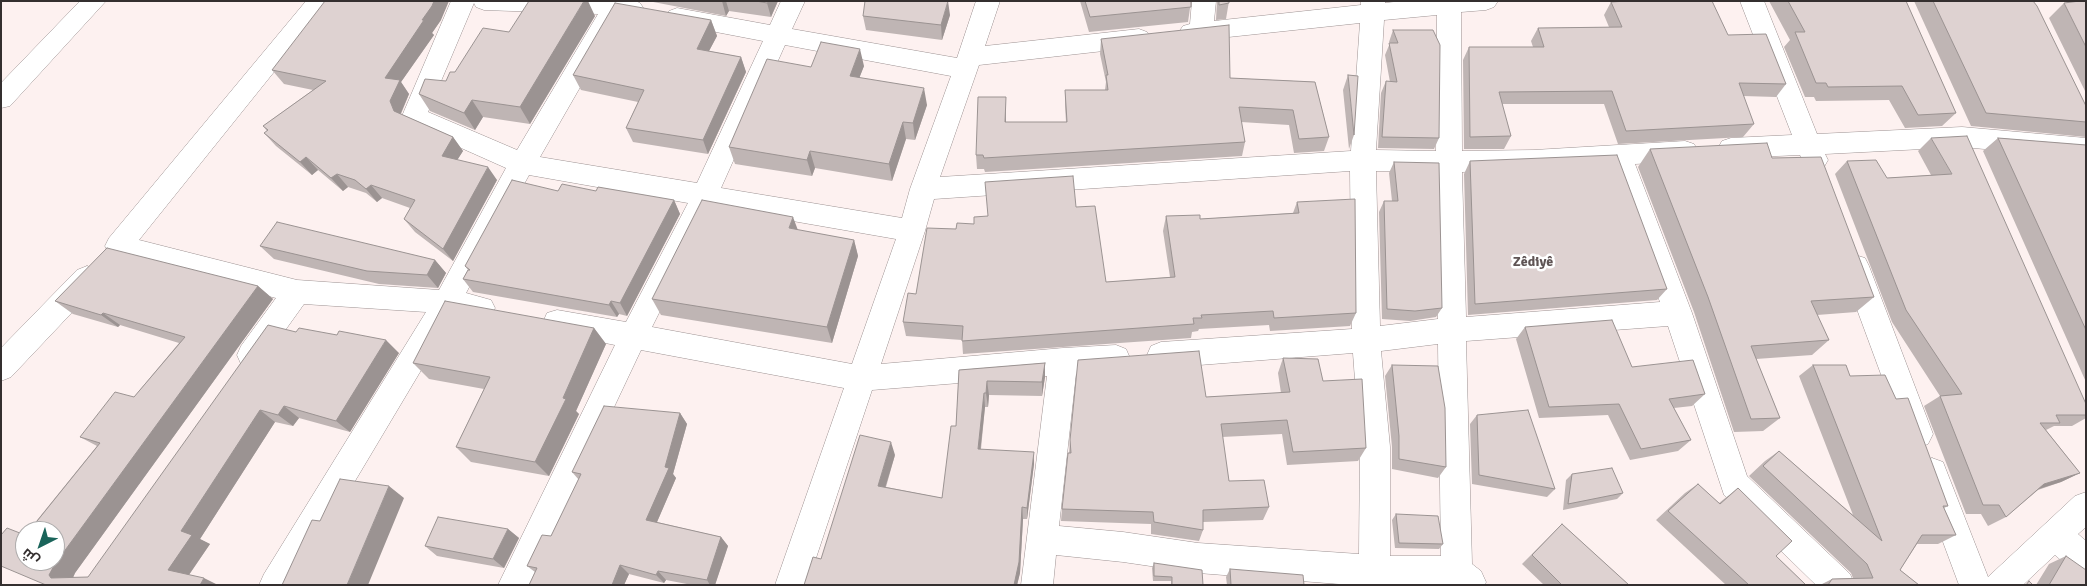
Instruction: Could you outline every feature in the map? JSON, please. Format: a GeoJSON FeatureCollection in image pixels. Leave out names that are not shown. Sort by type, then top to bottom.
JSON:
{"type":"FeatureCollection","features":[{"type":"Feature","properties":{"kind":"street"},"geometry":{"type":"LineString","coordinates":[[1,99],[94,1]]}},
{"type":"Feature","properties":{"kind":"street"},"geometry":{"type":"LineString","coordinates":[[1,368],[118,246],[319,1]]}},
{"type":"Feature","properties":{"kind":"street"},"geometry":{"type":"LineString","coordinates":[[463,1],[414,116],[522,164],[912,231]]}},
{"type":"Feature","properties":{"kind":"street"},"geometry":{"type":"LineString","coordinates":[[484,1],[617,3],[777,36],[968,63],[1373,7],[1486,1]]}},
{"type":"Feature","properties":{"kind":"street"},"geometry":{"type":"LineString","coordinates":[[514,585],[634,335],[705,196],[793,1]]}},
{"type":"Feature","properties":{"kind":"street"},"geometry":{"type":"LineString","coordinates":[[791,585],[860,378],[912,231],[923,189],[988,1]]}},
{"type":"Feature","properties":{"kind":"street"},"geometry":{"type":"LineString","coordinates":[[1200,32],[1204,1]]}},
{"type":"Feature","properties":{"kind":"street"},"geometry":{"type":"LineString","coordinates":[[1752,1],[1823,181]]}},
{"type":"Feature","properties":{"kind":"street"},"geometry":{"type":"LineString","coordinates":[[275,585],[447,302],[522,164],[617,3]]}},
{"type":"Feature","properties":{"kind":"street"},"geometry":{"type":"LineString","coordinates":[[1043,540],[1123,546],[1198,558],[1374,578],[1462,580],[1448,162],[1449,3]]}},
{"type":"Feature","properties":{"kind":"street"},"geometry":{"type":"LineString","coordinates":[[1373,7],[1363,160],[1366,340],[1375,447],[1374,578]]}},
{"type":"Feature","properties":{"kind":"street"},"geometry":{"type":"LineString","coordinates":[[1950,110],[1974,163]]}},
{"type":"Feature","properties":{"kind":"street"},"geometry":{"type":"LineString","coordinates":[[923,189],[1363,160],[1448,162],[1534,160],[1962,137],[2086,148]]}},
{"type":"Feature","properties":{"kind":"street"},"geometry":{"type":"LineString","coordinates":[[1618,154],[1678,314],[1735,485],[1840,585]]}},
{"type":"Feature","properties":{"kind":"street"},"geometry":{"type":"LineString","coordinates":[[1847,245],[1975,585]]}},
{"type":"Feature","properties":{"kind":"street"},"geometry":{"type":"LineString","coordinates":[[118,246],[297,292],[447,302],[503,312]]}},
{"type":"Feature","properties":{"kind":"street"},"geometry":{"type":"LineString","coordinates":[[239,373],[297,292]]}},
{"type":"Feature","properties":{"kind":"street"},"geometry":{"type":"LineString","coordinates":[[531,317],[860,378],[1063,361],[1366,340],[1453,330],[1678,314]]}},
{"type":"Feature","properties":{"kind":"street"},"geometry":{"type":"LineString","coordinates":[[1037,585],[1063,361]]}},
{"type":"Feature","properties":{"kind":"street"},"geometry":{"type":"LineString","coordinates":[[2000,585],[2086,506]]}},
{"type":"Feature","properties":{"kind":"street"},"geometry":{"type":"LineString","coordinates":[[2055,535],[2086,561]]}},
{"type":"Feature","properties":{"kind":"building"},"geometry":{"type":"Polygon","coordinates":[[[325,1],[434,1],[422,20],[424,20],[385,78],[400,80],[390,101],[394,111],[453,137],[442,156],[488,167],[443,249],[404,219],[415,200],[371,185],[366,189],[355,180],[337,174],[331,178],[306,157],[300,162],[264,133],[268,130],[263,126],[326,81],[272,70],[325,1]]]}},
{"type":"Feature","properties":{"kind":"building"},"geometry":{"type":"Polygon","coordinates":[[[529,1],[584,1],[520,107],[472,100],[464,113],[419,94],[425,79],[446,81],[450,72],[455,72],[483,28],[509,32],[529,1]]]}},
{"type":"Feature","properties":{"kind":"building"},"geometry":{"type":"Polygon","coordinates":[[[865,1],[948,1],[941,25],[863,16],[865,1]]]}},
{"type":"Feature","properties":{"kind":"building"},"geometry":{"type":"Polygon","coordinates":[[[1085,1],[1191,1],[1191,7],[1090,17],[1085,1]]]}},
{"type":"Feature","properties":{"kind":"building"},"geometry":{"type":"Polygon","coordinates":[[[1219,1],[1229,1],[1229,3],[1219,5],[1219,1]]]}},
{"type":"Feature","properties":{"kind":"building"},"geometry":{"type":"Polygon","coordinates":[[[1712,1],[1728,35],[1766,34],[1786,84],[1739,83],[1754,124],[1626,131],[1612,91],[1499,92],[1511,136],[1470,137],[1469,47],[1544,47],[1538,28],[1622,27],[1611,2],[1712,1]]]}},
{"type":"Feature","properties":{"kind":"building"},"geometry":{"type":"Polygon","coordinates":[[[1788,1],[1906,1],[1956,113],[1918,115],[1902,86],[1828,87],[1826,83],[1816,83],[1795,32],[1805,32],[1788,1]]]}},
{"type":"Feature","properties":{"kind":"building"},"geometry":{"type":"Polygon","coordinates":[[[1933,1],[2033,1],[2086,106],[2086,122],[1986,113],[1933,1]]]}},
{"type":"Feature","properties":{"kind":"building"},"geometry":{"type":"Polygon","coordinates":[[[2086,1],[2086,47],[2064,3],[2086,1]]]}},
{"type":"Feature","properties":{"kind":"building"},"geometry":{"type":"Polygon","coordinates":[[[615,3],[711,20],[697,49],[741,57],[703,140],[626,128],[644,90],[573,75],[615,3]]]}},
{"type":"Feature","properties":{"kind":"building"},"geometry":{"type":"Polygon","coordinates":[[[1229,25],[1230,78],[1315,82],[1329,137],[1299,139],[1293,110],[1239,107],[1245,142],[984,158],[983,155],[976,155],[978,97],[1006,97],[1005,122],[1067,122],[1065,90],[1108,90],[1106,75],[1108,75],[1101,39],[1229,25]]]}},
{"type":"Feature","properties":{"kind":"building"},"geometry":{"type":"Polygon","coordinates":[[[1393,30],[1433,30],[1440,45],[1439,138],[1382,137],[1386,81],[1397,82],[1389,43],[1398,43],[1393,30]]]}},
{"type":"Feature","properties":{"kind":"building"},"geometry":{"type":"Polygon","coordinates":[[[821,42],[860,49],[850,76],[924,88],[913,123],[903,122],[889,164],[810,151],[807,160],[729,147],[767,59],[811,67],[821,42]]]}},
{"type":"Feature","properties":{"kind":"building"},"geometry":{"type":"Polygon","coordinates":[[[1348,75],[1358,76],[1354,135],[1348,75]]]}},
{"type":"Feature","properties":{"kind":"building"},"geometry":{"type":"Polygon","coordinates":[[[1967,136],[2086,404],[2086,415],[2056,415],[2060,423],[2040,423],[2080,473],[2044,484],[2006,517],[1999,505],[1983,505],[1940,396],[1962,394],[1906,310],[1847,161],[1876,160],[1887,178],[1952,174],[1931,138],[1967,136]]]}},
{"type":"Feature","properties":{"kind":"building"},"geometry":{"type":"Polygon","coordinates":[[[1998,138],[2086,145],[2086,330],[1998,138]]]}},
{"type":"Feature","properties":{"kind":"building"},"geometry":{"type":"Polygon","coordinates":[[[1767,143],[1772,158],[1821,157],[1874,297],[1811,301],[1829,340],[1751,346],[1780,418],[1751,419],[1708,297],[1650,149],[1767,143]]]}},
{"type":"Feature","properties":{"kind":"building"},"geometry":{"type":"Polygon","coordinates":[[[1617,155],[1667,289],[1475,304],[1470,161],[1617,155]]]}},
{"type":"Feature","properties":{"kind":"building"},"geometry":{"type":"Polygon","coordinates":[[[1394,162],[1439,163],[1442,308],[1415,311],[1387,309],[1384,201],[1398,201],[1394,162]]]}},
{"type":"Feature","properties":{"kind":"building"},"geometry":{"type":"Polygon","coordinates":[[[1073,176],[1076,207],[1095,206],[1106,282],[1175,277],[1166,216],[1200,215],[1200,219],[1299,213],[1297,202],[1355,199],[1356,313],[1274,318],[1273,311],[1201,315],[1202,318],[1193,318],[1194,324],[962,341],[963,326],[903,322],[908,293],[916,294],[927,228],[956,229],[957,223],[974,224],[974,217],[988,216],[985,182],[1073,176]]]}},
{"type":"Feature","properties":{"kind":"building"},"geometry":{"type":"Polygon","coordinates":[[[512,180],[558,191],[562,184],[596,191],[598,187],[674,200],[620,303],[611,301],[609,305],[463,279],[468,270],[470,270],[465,266],[512,180]]]}},
{"type":"Feature","properties":{"kind":"building"},"geometry":{"type":"Polygon","coordinates":[[[702,200],[793,217],[789,228],[854,240],[827,327],[652,299],[702,200]]]}},
{"type":"Feature","properties":{"kind":"building"},"geometry":{"type":"Polygon","coordinates":[[[277,222],[435,260],[427,275],[367,271],[260,246],[277,222]]]}},
{"type":"Feature","properties":{"kind":"building"},"geometry":{"type":"Polygon","coordinates":[[[107,248],[258,286],[65,550],[65,521],[37,521],[100,443],[80,437],[115,392],[134,397],[185,337],[55,301],[107,248]]]}},
{"type":"Feature","properties":{"kind":"building"},"geometry":{"type":"Polygon","coordinates":[[[445,301],[594,328],[563,398],[566,399],[535,462],[456,447],[490,377],[413,363],[445,301]]]}},
{"type":"Feature","properties":{"kind":"building"},"geometry":{"type":"Polygon","coordinates":[[[1612,320],[1632,367],[1693,360],[1705,394],[1669,399],[1691,440],[1641,449],[1619,404],[1549,407],[1525,327],[1612,320]]]}},
{"type":"Feature","properties":{"kind":"building"},"geometry":{"type":"Polygon","coordinates":[[[268,325],[296,332],[299,328],[337,335],[339,331],[386,340],[336,421],[284,406],[278,415],[260,410],[181,531],[192,535],[168,570],[204,578],[200,585],[46,585],[1,566],[1,535],[7,528],[15,531],[15,571],[51,571],[49,575],[51,578],[88,577],[268,325]]]}},
{"type":"Feature","properties":{"kind":"building"},"geometry":{"type":"Polygon","coordinates":[[[1199,351],[1206,397],[1290,392],[1283,358],[1318,359],[1323,381],[1362,379],[1366,448],[1293,452],[1287,420],[1221,424],[1229,481],[1264,480],[1269,507],[1203,510],[1203,530],[1154,522],[1153,512],[1062,509],[1068,453],[1071,453],[1070,440],[1078,360],[1199,351]]]}},
{"type":"Feature","properties":{"kind":"building"},"geometry":{"type":"Polygon","coordinates":[[[1045,363],[1042,382],[987,381],[986,393],[984,393],[978,449],[1034,452],[1027,508],[1022,507],[1019,562],[1014,585],[804,585],[813,557],[821,559],[860,435],[891,442],[878,486],[942,498],[951,426],[956,426],[959,370],[1045,363]]]}},
{"type":"Feature","properties":{"kind":"building"},"geometry":{"type":"Polygon","coordinates":[[[1392,365],[1438,366],[1445,408],[1446,467],[1399,459],[1399,436],[1392,365]]]}},
{"type":"Feature","properties":{"kind":"building"},"geometry":{"type":"Polygon","coordinates":[[[1813,365],[1846,365],[1850,376],[1885,375],[1896,399],[1908,398],[1948,506],[1943,506],[1956,535],[1922,535],[1900,570],[1919,585],[1828,585],[1832,579],[1873,578],[1867,564],[1763,466],[1779,451],[1882,541],[1813,365]]]}},
{"type":"Feature","properties":{"kind":"building"},"geometry":{"type":"Polygon","coordinates":[[[604,406],[680,413],[665,467],[669,468],[646,520],[721,537],[707,580],[658,571],[656,575],[620,565],[612,585],[529,585],[537,568],[527,566],[542,535],[551,536],[581,474],[572,472],[604,406]]]}},
{"type":"Feature","properties":{"kind":"building"},"geometry":{"type":"Polygon","coordinates":[[[1528,410],[1555,489],[1479,475],[1477,415],[1528,410]]]}},
{"type":"Feature","properties":{"kind":"building"},"geometry":{"type":"Polygon","coordinates":[[[1612,468],[1623,493],[1568,504],[1572,474],[1612,468]]]}},
{"type":"Feature","properties":{"kind":"building"},"geometry":{"type":"Polygon","coordinates":[[[340,479],[389,486],[347,585],[282,585],[312,520],[320,521],[340,479]]]}},
{"type":"Feature","properties":{"kind":"building"},"geometry":{"type":"Polygon","coordinates":[[[1698,484],[1720,504],[1738,488],[1792,541],[1776,556],[1806,585],[1749,585],[1668,511],[1698,484]]]}},
{"type":"Feature","properties":{"kind":"building"},"geometry":{"type":"Polygon","coordinates":[[[1396,514],[1438,516],[1443,544],[1399,543],[1396,514]]]}},
{"type":"Feature","properties":{"kind":"building"},"geometry":{"type":"Polygon","coordinates":[[[438,517],[508,529],[493,559],[425,546],[438,517]]]}},
{"type":"Feature","properties":{"kind":"building"},"geometry":{"type":"Polygon","coordinates":[[[1562,524],[1629,585],[1562,585],[1532,555],[1562,524]]]}},
{"type":"Feature","properties":{"kind":"building"},"geometry":{"type":"Polygon","coordinates":[[[2066,556],[2086,570],[2086,585],[2049,585],[2066,556]]]}},
{"type":"Feature","properties":{"kind":"building"},"geometry":{"type":"Polygon","coordinates":[[[1154,563],[1202,570],[1203,585],[1172,585],[1172,577],[1154,576],[1154,563]]]}},
{"type":"Feature","properties":{"kind":"building"},"geometry":{"type":"Polygon","coordinates":[[[1230,569],[1303,575],[1304,585],[1231,585],[1230,569]]]}},
{"type":"Feature","properties":{"kind":"district","name":"Zêdiyê"},"geometry":{"type":"Point","coordinates":[1533,262]}}]}
